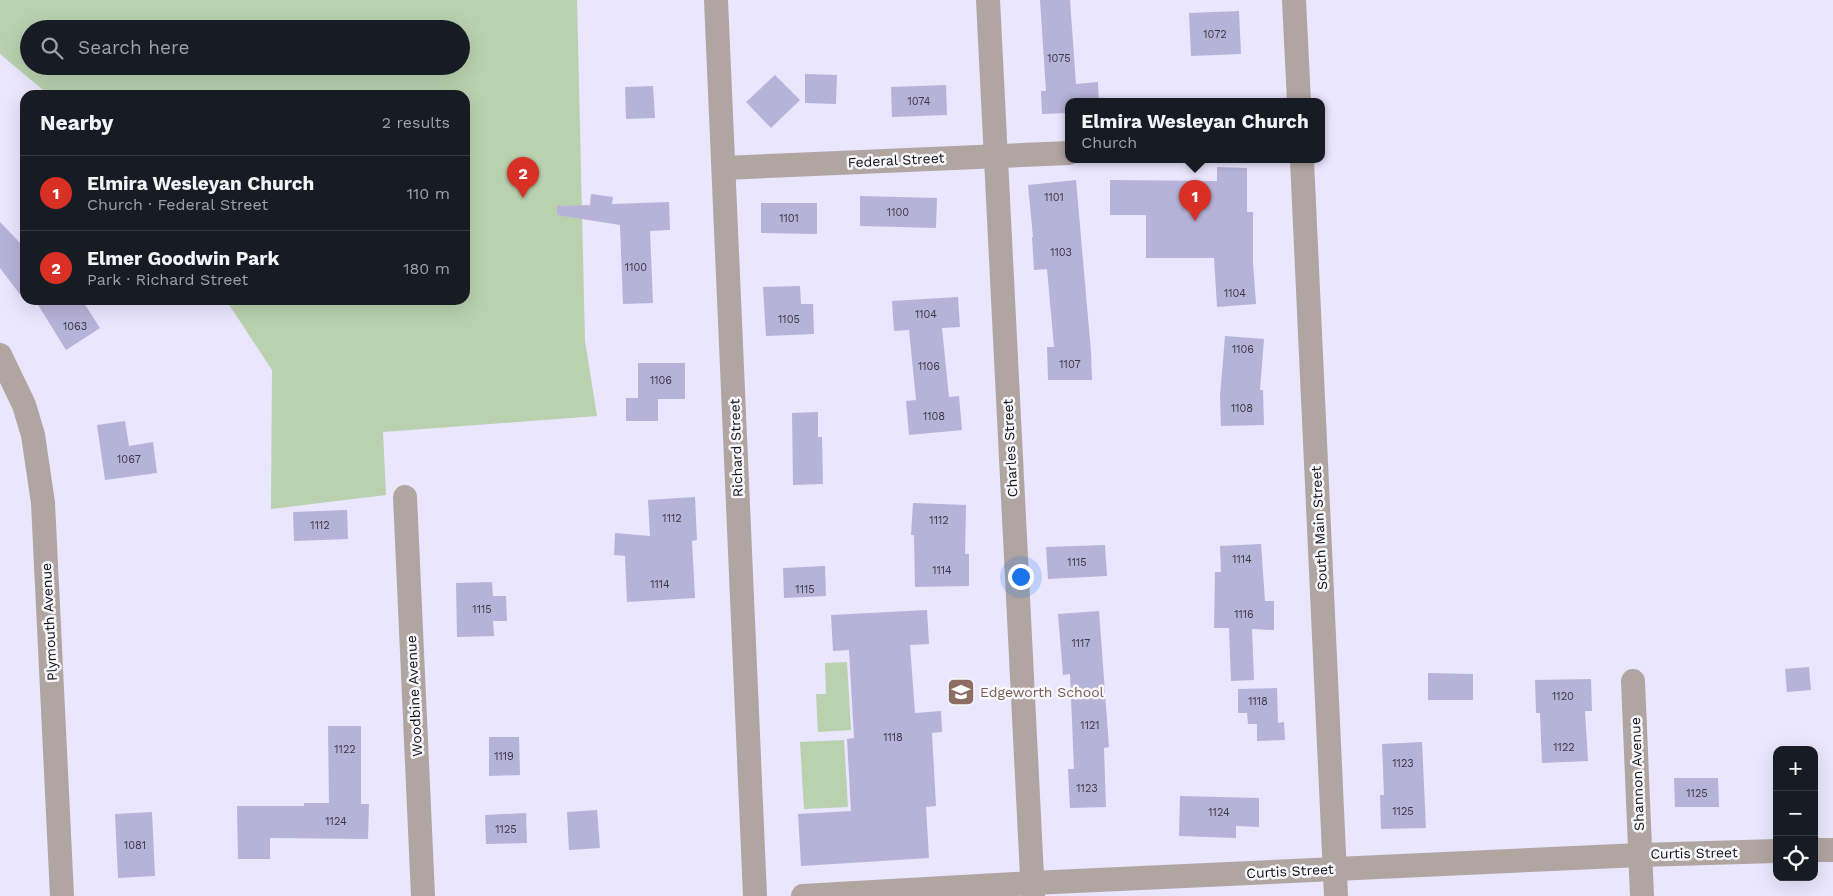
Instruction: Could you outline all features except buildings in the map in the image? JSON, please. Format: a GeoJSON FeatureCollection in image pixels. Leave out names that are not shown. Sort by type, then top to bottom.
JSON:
{"type":"FeatureCollection","features":[{"type":"Feature","properties":{"kind":"street","name":"Richard Street"},"geometry":{"type":"LineString","coordinates":[[716,0],[755,896]]}},
{"type":"Feature","properties":{"kind":"street","name":"Charles Street"},"geometry":{"type":"LineString","coordinates":[[988,0],[994,156],[1032,890]]}},
{"type":"Feature","properties":{"kind":"street"},"geometry":{"type":"LineString","coordinates":[[1294,0],[1299,98]]}},
{"type":"Feature","properties":{"kind":"street","name":"Federal Street"},"geometry":{"type":"LineString","coordinates":[[724,168],[1065,153]]}},
{"type":"Feature","properties":{"kind":"street","name":"South Main Street"},"geometry":{"type":"LineString","coordinates":[[1302,163],[1336,896]]}},
{"type":"Feature","properties":{"kind":"street","name":"Plymouth Avenue"},"geometry":{"type":"LineString","coordinates":[[0,355],[24,406],[33,435],[43,503],[62,896]]}},
{"type":"Feature","properties":{"kind":"street","name":"Woodbine Avenue"},"geometry":{"type":"LineString","coordinates":[[405,497],[423,896]]}},
{"type":"Feature","properties":{"kind":"street","name":"Shannon Avenue"},"geometry":{"type":"LineString","coordinates":[[1633,681],[1642,896]]}},
{"type":"Feature","properties":{"kind":"street"},"geometry":{"type":"LineString","coordinates":[[1818,850],[1833,850]]}},
{"type":"Feature","properties":{"kind":"street","name":"Curtis Street"},"geometry":{"type":"LineString","coordinates":[[803,896],[1032,890],[1335,870],[1640,855],[1773,851]]}},
{"type":"Feature","properties":{"kind":"green space"},"geometry":{"type":"Polygon","coordinates":[[[0,0],[577,0],[585,341],[597,416],[383,432],[386,495],[271,509],[272,370],[229,305],[470,305],[470,90],[43,90],[25,75],[470,75],[470,20],[20,20],[20,71],[0,54],[0,0]]]}},
{"type":"Feature","properties":{"kind":"green space"},"geometry":{"type":"Polygon","coordinates":[[[847,662],[851,730],[818,732],[816,694],[826,694],[825,663],[847,662]]]}},
{"type":"Feature","properties":{"kind":"green space"},"geometry":{"type":"Polygon","coordinates":[[[844,740],[848,807],[804,809],[800,742],[844,740]]]}},
{"type":"Feature","properties":{"kind":"place","name":"Elmer Goodwin Park"},"geometry":{"type":"Point","coordinates":[523,198]}},
{"type":"Feature","properties":{"kind":"place","name":"Elmira Wesleyan Church"},"geometry":{"type":"Point","coordinates":[1195,221]}},
{"type":"Feature","properties":{"kind":"place","name":"Edgeworth School"},"geometry":{"type":"Point","coordinates":[961,692]}}]}
